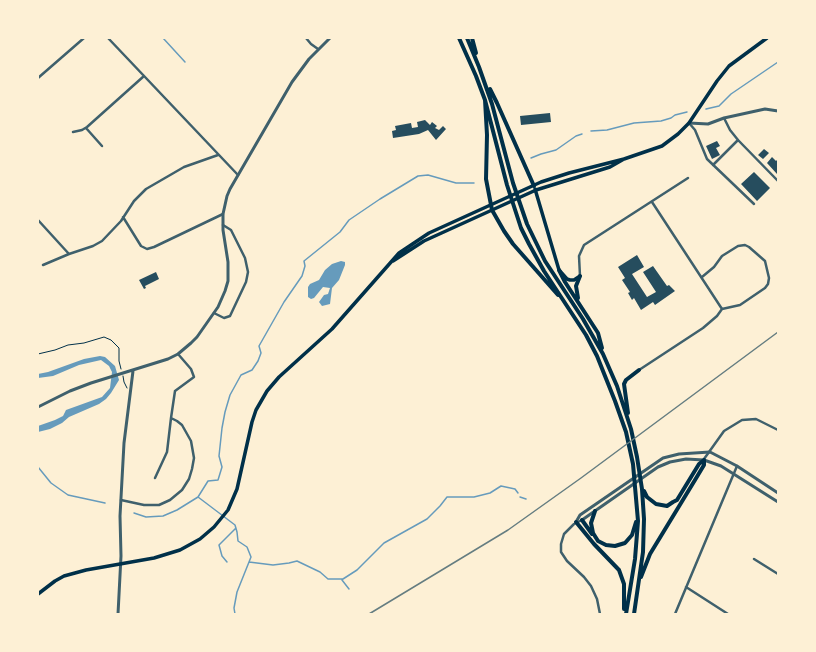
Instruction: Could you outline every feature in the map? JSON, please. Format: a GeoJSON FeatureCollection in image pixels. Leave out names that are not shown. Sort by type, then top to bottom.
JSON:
{"type":"FeatureCollection","features":[{"type":"Feature","properties":{"kind":"highway"},"geometry":{"type":"LineString","coordinates":[[457,38],[463,47],[485,100],[516,215],[529,244],[561,298],[586,335],[597,356],[626,432],[632,460],[638,516],[635,559],[625,614]]}},
{"type":"Feature","properties":{"kind":"highway"},"geometry":{"type":"LineString","coordinates":[[466,38],[535,188]]}},
{"type":"Feature","properties":{"kind":"highway"},"geometry":{"type":"LineString","coordinates":[[472,38],[479,67]]}},
{"type":"Feature","properties":{"kind":"highway"},"geometry":{"type":"LineString","coordinates":[[484,78],[513,183],[522,212],[532,236],[545,260],[583,319],[603,354],[617,386],[631,429],[642,489],[644,535],[634,614]]}},
{"type":"Feature","properties":{"kind":"highway"},"geometry":{"type":"LineString","coordinates":[[485,100],[487,135],[486,179],[491,207],[513,244],[554,292],[561,298]]}},
{"type":"Feature","properties":{"kind":"highway"},"geometry":{"type":"LineString","coordinates":[[559,270],[565,282],[598,333],[603,354]]}},
{"type":"Feature","properties":{"kind":"highway"},"geometry":{"type":"LineString","coordinates":[[580,276],[576,290],[583,310]]}},
{"type":"Feature","properties":{"kind":"highway"},"geometry":{"type":"LineString","coordinates":[[628,419],[624,384],[626,380],[639,370]]}},
{"type":"Feature","properties":{"kind":"highway"},"geometry":{"type":"LineString","coordinates":[[642,489],[652,502],[662,506],[667,506],[677,500],[699,464],[704,460]]}},
{"type":"Feature","properties":{"kind":"highway"},"geometry":{"type":"LineString","coordinates":[[639,583],[650,554],[704,465],[704,460]]}},
{"type":"Feature","properties":{"kind":"highway"},"geometry":{"type":"LineString","coordinates":[[595,511],[591,528],[595,537]]}},
{"type":"Feature","properties":{"kind":"highway"},"geometry":{"type":"LineString","coordinates":[[582,520],[601,543],[611,546],[625,543],[632,535],[638,516]]}},
{"type":"Feature","properties":{"kind":"highway"},"geometry":{"type":"LineString","coordinates":[[576,522],[602,553],[614,564],[622,576],[625,591],[625,614]]}},
{"type":"Feature","properties":{"kind":"main road"},"geometry":{"type":"LineString","coordinates":[[38,594],[64,576],[86,570],[154,558],[180,550],[200,539],[214,527],[228,510],[240,480],[254,416],[267,391],[279,377],[332,329],[399,253],[429,233],[535,188],[568,172],[624,159],[662,146],[678,134],[689,123],[726,70],[739,58],[767,38]]}},
{"type":"Feature","properties":{"kind":"main road"},"geometry":{"type":"LineString","coordinates":[[535,188],[610,167],[624,159]]}},
{"type":"Feature","properties":{"kind":"main road"},"geometry":{"type":"LineString","coordinates":[[535,188],[559,270],[570,280],[574,280],[580,276]]}},
{"type":"Feature","properties":{"kind":"street"},"geometry":{"type":"LineString","coordinates":[[38,78],[84,38]]}},
{"type":"Feature","properties":{"kind":"street"},"geometry":{"type":"LineString","coordinates":[[108,38],[238,175]]}},
{"type":"Feature","properties":{"kind":"street"},"geometry":{"type":"LineString","coordinates":[[306,38],[318,49]]}},
{"type":"Feature","properties":{"kind":"street"},"geometry":{"type":"LineString","coordinates":[[38,407],[70,391],[168,359],[178,354],[197,337],[214,313],[225,291],[229,270],[222,224],[227,196],[292,82],[304,65],[330,38]]}},
{"type":"Feature","properties":{"kind":"street"},"geometry":{"type":"LineString","coordinates":[[73,132],[86,128],[144,76]]}},
{"type":"Feature","properties":{"kind":"street"},"geometry":{"type":"LineString","coordinates":[[689,123],[706,124],[724,118],[765,109],[778,111]]}},
{"type":"Feature","properties":{"kind":"street"},"geometry":{"type":"LineString","coordinates":[[724,118],[730,130],[738,140],[778,181]]}},
{"type":"Feature","properties":{"kind":"street"},"geometry":{"type":"LineString","coordinates":[[689,123],[695,130],[707,160],[754,204]]}},
{"type":"Feature","properties":{"kind":"street"},"geometry":{"type":"LineString","coordinates":[[86,128],[102,146]]}},
{"type":"Feature","properties":{"kind":"street"},"geometry":{"type":"LineString","coordinates":[[714,165],[738,140]]}},
{"type":"Feature","properties":{"kind":"street"},"geometry":{"type":"LineString","coordinates":[[43,265],[93,246],[102,241],[123,217],[134,201],[146,189],[184,166],[218,155]]}},
{"type":"Feature","properties":{"kind":"street"},"geometry":{"type":"LineString","coordinates":[[580,276],[579,256],[584,245],[688,178]]}},
{"type":"Feature","properties":{"kind":"street"},"geometry":{"type":"LineString","coordinates":[[652,202],[722,309]]}},
{"type":"Feature","properties":{"kind":"street"},"geometry":{"type":"LineString","coordinates":[[123,217],[141,246],[147,249],[223,214]]}},
{"type":"Feature","properties":{"kind":"street"},"geometry":{"type":"LineString","coordinates":[[38,220],[69,254]]}},
{"type":"Feature","properties":{"kind":"street"},"geometry":{"type":"LineString","coordinates":[[214,313],[224,318],[230,316],[247,278],[248,268],[245,258],[231,230],[222,224]]}},
{"type":"Feature","properties":{"kind":"street"},"geometry":{"type":"LineString","coordinates":[[639,370],[703,328],[717,316],[722,309],[740,305],[764,288],[768,284],[769,278],[765,260],[745,245],[738,246],[722,256],[714,267],[702,277]]}},
{"type":"Feature","properties":{"kind":"street"},"geometry":{"type":"LineString","coordinates":[[155,478],[167,452],[175,391],[194,377],[191,369],[178,354]]}},
{"type":"Feature","properties":{"kind":"street"},"geometry":{"type":"LineString","coordinates":[[118,614],[124,445],[133,371]]}},
{"type":"Feature","properties":{"kind":"street"},"geometry":{"type":"LineString","coordinates":[[121,500],[144,505],[159,505],[170,500],[182,490],[189,479],[194,458],[191,441],[182,425],[171,418]]}},
{"type":"Feature","properties":{"kind":"street"},"geometry":{"type":"LineString","coordinates":[[704,460],[724,431],[742,420],[756,419],[778,430]]}},
{"type":"Feature","properties":{"kind":"street"},"geometry":{"type":"LineString","coordinates":[[576,522],[580,515],[663,458],[679,454],[710,452],[737,466],[778,493]]}},
{"type":"Feature","properties":{"kind":"street"},"geometry":{"type":"LineString","coordinates":[[600,614],[597,599],[591,586],[567,561],[561,552],[561,544],[564,534],[566,530],[576,522],[582,520],[661,465],[678,460],[704,460],[721,466],[778,502]]}},
{"type":"Feature","properties":{"kind":"street"},"geometry":{"type":"LineString","coordinates":[[675,614],[737,466]]}},
{"type":"Feature","properties":{"kind":"street"},"geometry":{"type":"LineString","coordinates":[[754,559],[778,574]]}},
{"type":"Feature","properties":{"kind":"street"},"geometry":{"type":"LineString","coordinates":[[686,587],[728,614]]}},
{"type":"Feature","properties":{"kind":"path"},"geometry":{"type":"LineString","coordinates":[[38,354],[68,345],[84,343],[104,337],[111,340],[119,348],[119,360],[124,382],[128,390]]}},
{"type":"Feature","properties":{"kind":"water"},"geometry":{"type":"Polygon","coordinates":[[[341,261],[345,262],[345,265],[339,280],[332,288],[330,304],[322,306],[319,302],[324,295],[328,294],[330,288],[323,287],[314,298],[311,299],[308,297],[308,287],[310,284],[319,280],[325,270],[332,264],[341,261]]]}},
{"type":"Feature","properties":{"kind":"water"},"geometry":{"type":"Polygon","coordinates":[[[100,356],[105,357],[115,366],[119,380],[111,393],[99,404],[69,417],[62,423],[50,429],[38,432],[38,426],[63,416],[66,410],[102,397],[110,388],[112,372],[109,366],[101,360],[79,365],[53,376],[38,378],[38,374],[84,359],[100,356]]]}},
{"type":"Feature","properties":{"kind":"building"},"geometry":{"type":"Polygon","coordinates":[[[550,113],[551,122],[521,125],[520,116],[550,113]]]}},
{"type":"Feature","properties":{"kind":"building"},"geometry":{"type":"Polygon","coordinates":[[[425,120],[430,125],[432,122],[437,126],[435,128],[439,130],[443,126],[446,129],[436,140],[428,130],[419,134],[393,138],[392,131],[396,130],[395,126],[411,123],[412,128],[418,127],[417,122],[425,120]]]}},
{"type":"Feature","properties":{"kind":"building"},"geometry":{"type":"Polygon","coordinates":[[[717,141],[720,146],[716,148],[720,155],[712,159],[706,146],[717,141]]]}},
{"type":"Feature","properties":{"kind":"building"},"geometry":{"type":"Polygon","coordinates":[[[764,149],[769,153],[763,159],[758,155],[764,149]]]}},
{"type":"Feature","properties":{"kind":"building"},"geometry":{"type":"Polygon","coordinates":[[[772,157],[776,161],[778,159],[777,174],[767,163],[772,157]]]}},
{"type":"Feature","properties":{"kind":"building"},"geometry":{"type":"Polygon","coordinates":[[[754,172],[770,188],[757,201],[741,184],[754,172]]]}},
{"type":"Feature","properties":{"kind":"building"},"geometry":{"type":"Polygon","coordinates":[[[637,255],[644,267],[632,274],[647,297],[656,292],[643,272],[653,266],[667,286],[669,285],[675,291],[655,305],[653,302],[641,310],[634,298],[632,300],[628,293],[630,292],[622,280],[625,278],[618,267],[637,255]]]}},
{"type":"Feature","properties":{"kind":"building"},"geometry":{"type":"Polygon","coordinates":[[[156,272],[159,279],[145,286],[146,288],[144,289],[139,280],[156,272]]]}},
{"type":"Feature","properties":{"kind":"waterway"},"geometry":{"type":"LineString","coordinates":[[163,38],[185,62]]}},
{"type":"Feature","properties":{"kind":"waterway"},"geometry":{"type":"LineString","coordinates":[[706,109],[719,106],[731,94],[778,62]]}},
{"type":"Feature","properties":{"kind":"waterway"},"geometry":{"type":"LineString","coordinates":[[591,131],[607,130],[634,123],[661,121],[687,112]]}},
{"type":"Feature","properties":{"kind":"waterway"},"geometry":{"type":"LineString","coordinates":[[531,158],[556,150],[576,136],[582,134]]}},
{"type":"Feature","properties":{"kind":"waterway"},"geometry":{"type":"LineString","coordinates":[[134,513],[146,517],[163,516],[177,510],[198,497],[208,481],[218,480],[222,467],[219,456],[222,428],[230,395],[241,375],[252,370],[258,361],[261,353],[259,346],[284,302],[302,276],[305,266],[304,261],[340,232],[349,220],[418,176],[428,175],[456,183],[474,183]]}},
{"type":"Feature","properties":{"kind":"waterway"},"geometry":{"type":"LineString","coordinates":[[38,467],[51,483],[68,495],[105,503]]}},
{"type":"Feature","properties":{"kind":"waterway"},"geometry":{"type":"LineString","coordinates":[[249,562],[273,565],[297,561],[320,572],[328,579],[343,579],[357,570],[384,543],[427,519],[447,497],[474,497],[490,493],[501,486],[515,489],[518,493]]}},
{"type":"Feature","properties":{"kind":"waterway"},"geometry":{"type":"LineString","coordinates":[[198,497],[235,525],[238,541],[247,547],[251,557],[237,592],[234,608],[235,614]]}},
{"type":"Feature","properties":{"kind":"waterway"},"geometry":{"type":"LineString","coordinates":[[520,497],[526,499]]}},
{"type":"Feature","properties":{"kind":"waterway"},"geometry":{"type":"LineString","coordinates":[[227,562],[222,556],[219,545],[236,528]]}},
{"type":"Feature","properties":{"kind":"waterway"},"geometry":{"type":"LineString","coordinates":[[342,580],[349,589]]}},
{"type":"Feature","properties":{"kind":"railway"},"geometry":{"type":"LineString","coordinates":[[369,614],[508,530],[581,478],[778,332]]}}]}
